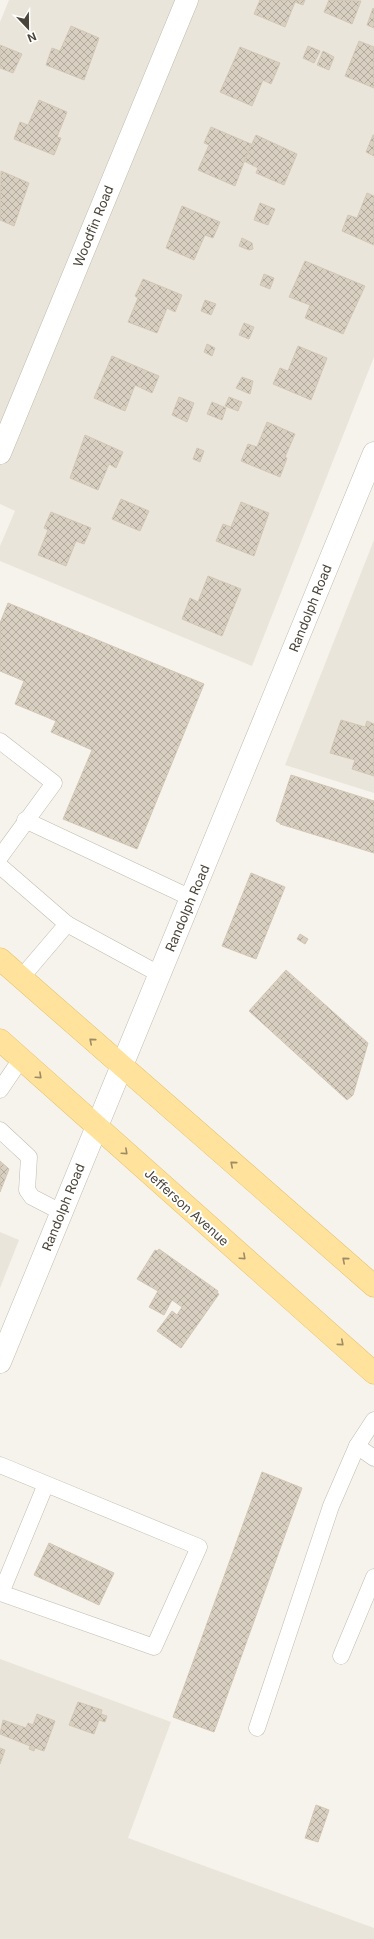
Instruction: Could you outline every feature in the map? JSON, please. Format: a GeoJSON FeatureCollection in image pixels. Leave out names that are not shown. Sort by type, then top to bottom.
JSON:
{"type":"FeatureCollection","features":[{"type":"Feature","properties":{"kind":"main road"},"geometry":{"type":"LineString","coordinates":[[0,959],[374,1286]]}},
{"type":"Feature","properties":{"kind":"main road","name":"Jefferson Avenue"},"geometry":{"type":"LineString","coordinates":[[0,1040],[374,1372]]}},
{"type":"Feature","properties":{"kind":"street","name":"Woodfin Road"},"geometry":{"type":"LineString","coordinates":[[0,452],[187,0]]}},
{"type":"Feature","properties":{"kind":"street","name":"Randolph Road"},"geometry":{"type":"LineString","coordinates":[[0,1362],[374,453]]}},
{"type":"Feature","properties":{"kind":"lane"},"geometry":{"type":"LineString","coordinates":[[0,741],[54,783],[25,820],[0,857]]}},
{"type":"Feature","properties":{"kind":"lane"},"geometry":{"type":"LineString","coordinates":[[25,820],[191,898]]}},
{"type":"Feature","properties":{"kind":"lane"},"geometry":{"type":"LineString","coordinates":[[0,866],[67,924],[159,974]]}},
{"type":"Feature","properties":{"kind":"lane"},"geometry":{"type":"LineString","coordinates":[[21,978],[67,924]]}},
{"type":"Feature","properties":{"kind":"lane"},"geometry":{"type":"LineString","coordinates":[[0,1090],[21,1059]]}},
{"type":"Feature","properties":{"kind":"lane"},"geometry":{"type":"LineString","coordinates":[[0,1130],[29,1157],[27,1190],[32,1197],[61,1212]]}},
{"type":"Feature","properties":{"kind":"lane"},"geometry":{"type":"LineString","coordinates":[[256,1728],[331,1506],[357,1446],[374,1420]]}},
{"type":"Feature","properties":{"kind":"lane"},"geometry":{"type":"LineString","coordinates":[[357,1446],[374,1458]]}},
{"type":"Feature","properties":{"kind":"lane"},"geometry":{"type":"LineString","coordinates":[[0,1464],[199,1547],[154,1647],[1,1593],[46,1484]]}},
{"type":"Feature","properties":{"kind":"lane"},"geometry":{"type":"LineString","coordinates":[[341,1656],[374,1577]]}},
{"type":"Feature","properties":{"kind":"shaded area"},"geometry":{"type":"Polygon","coordinates":[[[9,0],[374,0],[374,357],[252,666],[0,561],[0,546],[15,511],[0,504],[0,22],[9,0]]]}},
{"type":"Feature","properties":{"kind":"shaded area"},"geometry":{"type":"Polygon","coordinates":[[[374,540],[374,793],[285,765],[374,540]]]}},
{"type":"Feature","properties":{"kind":"shaded area"},"geometry":{"type":"Polygon","coordinates":[[[0,1232],[19,1240],[0,1288],[0,1232]]]}},
{"type":"Feature","properties":{"kind":"shaded area"},"geometry":{"type":"Polygon","coordinates":[[[0,1659],[171,1722],[128,1838],[374,1928],[374,1939],[0,1939],[0,1659]]]}},
{"type":"Feature","properties":{"kind":"building"},"geometry":{"type":"Polygon","coordinates":[[[260,0],[305,0],[303,5],[295,2],[285,27],[254,14],[260,0]]]}},
{"type":"Feature","properties":{"kind":"building"},"geometry":{"type":"Polygon","coordinates":[[[329,0],[361,1],[352,24],[324,12],[329,0]]]}},
{"type":"Feature","properties":{"kind":"building"},"geometry":{"type":"Polygon","coordinates":[[[373,8],[374,9],[374,28],[367,25],[373,8]]]}},
{"type":"Feature","properties":{"kind":"building"},"geometry":{"type":"Polygon","coordinates":[[[71,26],[99,38],[84,80],[46,65],[52,48],[60,51],[71,26]]]}},
{"type":"Feature","properties":{"kind":"building"},"geometry":{"type":"Polygon","coordinates":[[[359,41],[374,47],[374,88],[345,76],[359,41]]]}},
{"type":"Feature","properties":{"kind":"building"},"geometry":{"type":"Polygon","coordinates":[[[0,45],[22,54],[13,73],[0,68],[0,45]]]}},
{"type":"Feature","properties":{"kind":"building"},"geometry":{"type":"Polygon","coordinates":[[[308,46],[320,51],[314,63],[303,58],[308,46]]]}},
{"type":"Feature","properties":{"kind":"building"},"geometry":{"type":"Polygon","coordinates":[[[240,47],[280,63],[271,84],[263,80],[252,106],[220,92],[240,47]]]}},
{"type":"Feature","properties":{"kind":"building"},"geometry":{"type":"Polygon","coordinates":[[[323,51],[334,57],[329,70],[317,65],[323,51]]]}},
{"type":"Feature","properties":{"kind":"building"},"geometry":{"type":"Polygon","coordinates":[[[39,100],[67,112],[57,137],[61,138],[54,155],[14,139],[20,122],[28,125],[39,100]]]}},
{"type":"Feature","properties":{"kind":"building"},"geometry":{"type":"Polygon","coordinates":[[[211,127],[251,144],[235,186],[198,170],[209,145],[204,143],[211,127]]]}},
{"type":"Feature","properties":{"kind":"building"},"geometry":{"type":"Polygon","coordinates":[[[256,135],[297,154],[284,185],[256,173],[258,168],[244,161],[256,135]]]}},
{"type":"Feature","properties":{"kind":"building"},"geometry":{"type":"Polygon","coordinates":[[[374,135],[374,156],[366,152],[374,135]]]}},
{"type":"Feature","properties":{"kind":"building"},"geometry":{"type":"Polygon","coordinates":[[[1,171],[29,183],[14,226],[0,220],[1,171]]]}},
{"type":"Feature","properties":{"kind":"building"},"geometry":{"type":"Polygon","coordinates":[[[367,193],[374,196],[374,245],[342,231],[348,215],[357,218],[367,193]]]}},
{"type":"Feature","properties":{"kind":"building"},"geometry":{"type":"Polygon","coordinates":[[[260,203],[275,209],[268,225],[254,220],[260,203]]]}},
{"type":"Feature","properties":{"kind":"building"},"geometry":{"type":"Polygon","coordinates":[[[182,206],[220,222],[213,238],[205,235],[194,260],[166,248],[182,206]]]}},
{"type":"Feature","properties":{"kind":"building"},"geometry":{"type":"Polygon","coordinates":[[[242,238],[252,243],[253,249],[249,250],[239,246],[242,238]]]}},
{"type":"Feature","properties":{"kind":"building"},"geometry":{"type":"Polygon","coordinates":[[[305,261],[365,286],[343,334],[305,318],[310,305],[289,297],[305,261]]]}},
{"type":"Feature","properties":{"kind":"building"},"geometry":{"type":"Polygon","coordinates":[[[264,274],[274,278],[270,289],[260,285],[264,274]]]}},
{"type":"Feature","properties":{"kind":"building"},"geometry":{"type":"Polygon","coordinates":[[[143,279],[182,295],[175,312],[167,308],[157,333],[128,322],[138,298],[135,296],[143,279]]]}},
{"type":"Feature","properties":{"kind":"building"},"geometry":{"type":"Polygon","coordinates":[[[205,300],[216,304],[211,315],[201,311],[205,300]]]}},
{"type":"Feature","properties":{"kind":"building"},"geometry":{"type":"Polygon","coordinates":[[[244,323],[254,327],[249,339],[239,335],[244,323]]]}},
{"type":"Feature","properties":{"kind":"building"},"geometry":{"type":"Polygon","coordinates":[[[207,344],[215,348],[212,356],[204,352],[207,344]]]}},
{"type":"Feature","properties":{"kind":"building"},"geometry":{"type":"Polygon","coordinates":[[[298,346],[327,358],[311,400],[273,384],[280,368],[288,371],[298,346]]]}},
{"type":"Feature","properties":{"kind":"building"},"geometry":{"type":"Polygon","coordinates":[[[112,356],[159,376],[152,393],[135,385],[125,411],[94,398],[112,356]]]}},
{"type":"Feature","properties":{"kind":"building"},"geometry":{"type":"Polygon","coordinates":[[[242,377],[253,381],[250,394],[236,388],[242,377]]]}},
{"type":"Feature","properties":{"kind":"building"},"geometry":{"type":"Polygon","coordinates":[[[179,397],[194,403],[187,422],[172,415],[179,397]]]}},
{"type":"Feature","properties":{"kind":"building"},"geometry":{"type":"Polygon","coordinates":[[[229,397],[242,402],[238,411],[225,406],[229,397]]]}},
{"type":"Feature","properties":{"kind":"building"},"geometry":{"type":"Polygon","coordinates":[[[212,402],[226,408],[222,420],[207,414],[212,402]]]}},
{"type":"Feature","properties":{"kind":"building"},"geometry":{"type":"Polygon","coordinates":[[[267,422],[295,434],[285,457],[287,458],[280,477],[241,461],[248,444],[257,447],[267,422]]]}},
{"type":"Feature","properties":{"kind":"building"},"geometry":{"type":"Polygon","coordinates":[[[85,435],[123,452],[116,468],[109,464],[98,490],[70,478],[85,435]]]}},
{"type":"Feature","properties":{"kind":"building"},"geometry":{"type":"Polygon","coordinates":[[[197,448],[204,451],[200,462],[193,459],[197,448]]]}},
{"type":"Feature","properties":{"kind":"building"},"geometry":{"type":"Polygon","coordinates":[[[121,499],[149,511],[140,531],[112,519],[121,499]]]}},
{"type":"Feature","properties":{"kind":"building"},"geometry":{"type":"Polygon","coordinates":[[[241,502],[269,513],[254,556],[216,541],[223,524],[231,527],[241,502]]]}},
{"type":"Feature","properties":{"kind":"building"},"geometry":{"type":"Polygon","coordinates":[[[51,512],[91,528],[84,544],[76,541],[66,566],[38,555],[48,530],[44,528],[51,512]]]}},
{"type":"Feature","properties":{"kind":"building"},"geometry":{"type":"Polygon","coordinates":[[[208,576],[241,589],[222,636],[182,619],[190,598],[198,602],[208,576]]]}},
{"type":"Feature","properties":{"kind":"building"},"geometry":{"type":"Polygon","coordinates":[[[8,603],[204,684],[137,849],[63,819],[92,750],[51,732],[56,721],[15,704],[24,681],[0,671],[0,623],[8,603]]]}},
{"type":"Feature","properties":{"kind":"building"},"geometry":{"type":"Polygon","coordinates":[[[341,720],[365,727],[367,721],[374,724],[374,776],[352,769],[355,760],[330,753],[341,720]]]}},
{"type":"Feature","properties":{"kind":"building"},"geometry":{"type":"Polygon","coordinates":[[[291,775],[374,801],[374,853],[280,824],[276,821],[291,775]]]}},
{"type":"Feature","properties":{"kind":"building"},"geometry":{"type":"Polygon","coordinates":[[[251,873],[285,887],[256,959],[222,946],[251,873]]]}},
{"type":"Feature","properties":{"kind":"building"},"geometry":{"type":"Polygon","coordinates":[[[300,934],[308,939],[305,944],[297,939],[300,934]]]}},
{"type":"Feature","properties":{"kind":"building"},"geometry":{"type":"Polygon","coordinates":[[[286,970],[368,1043],[353,1095],[347,1100],[249,1011],[286,970]]]}},
{"type":"Feature","properties":{"kind":"building"},"geometry":{"type":"Polygon","coordinates":[[[0,1161],[9,1169],[0,1192],[0,1161]]]}},
{"type":"Feature","properties":{"kind":"building"},"geometry":{"type":"Polygon","coordinates":[[[159,1249],[218,1291],[217,1293],[219,1294],[181,1348],[157,1331],[172,1311],[177,1315],[182,1307],[172,1300],[164,1315],[149,1307],[158,1291],[137,1279],[155,1250],[157,1251],[159,1249]]]}},
{"type":"Feature","properties":{"kind":"building"},"geometry":{"type":"Polygon","coordinates":[[[262,1472],[302,1488],[214,1732],[173,1717],[262,1472]]]}},
{"type":"Feature","properties":{"kind":"building"},"geometry":{"type":"Polygon","coordinates":[[[49,1543],[114,1573],[99,1605],[34,1575],[49,1543]]]}},
{"type":"Feature","properties":{"kind":"building"},"geometry":{"type":"Polygon","coordinates":[[[78,1702],[102,1710],[101,1714],[107,1716],[105,1722],[99,1720],[94,1734],[69,1725],[78,1702]]]}},
{"type":"Feature","properties":{"kind":"building"},"geometry":{"type":"Polygon","coordinates":[[[37,1714],[55,1721],[44,1751],[35,1748],[34,1751],[29,1749],[30,1746],[0,1734],[3,1720],[26,1728],[28,1723],[33,1725],[37,1714]]]}},
{"type":"Feature","properties":{"kind":"building"},"geometry":{"type":"Polygon","coordinates":[[[0,1748],[5,1750],[0,1764],[0,1748]]]}},
{"type":"Feature","properties":{"kind":"building"},"geometry":{"type":"Polygon","coordinates":[[[316,1805],[329,1810],[318,1842],[305,1838],[316,1805]]]}}]}
